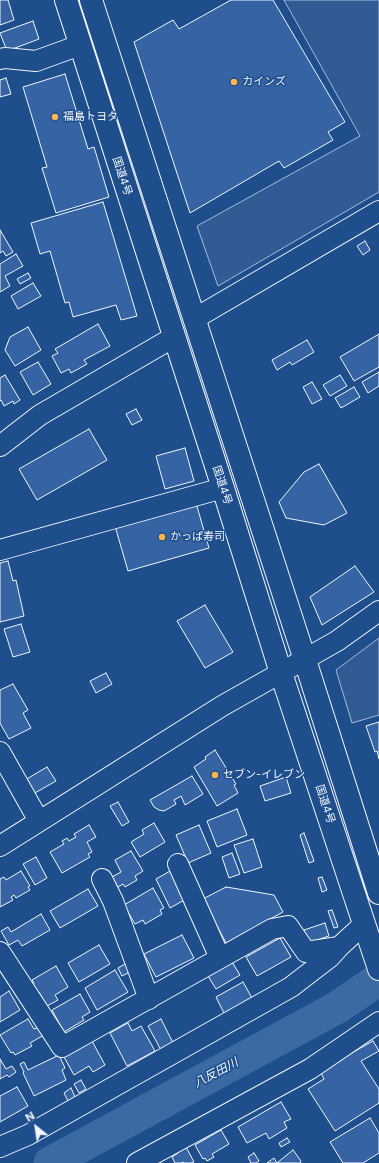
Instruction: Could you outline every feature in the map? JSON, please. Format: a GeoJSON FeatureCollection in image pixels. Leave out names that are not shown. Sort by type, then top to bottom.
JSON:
{"type":"FeatureCollection","features":[{"type":"Feature","properties":{"kind":"highway","name":"国道4号"},"geometry":{"type":"LineString","coordinates":[[66,0],[281,673],[379,969]]}},
{"type":"Feature","properties":{"kind":"highway"},"geometry":{"type":"LineString","coordinates":[[91,0],[379,893]]}},
{"type":"Feature","properties":{"kind":"street"},"geometry":{"type":"LineString","coordinates":[[0,60],[5,58],[36,61],[80,45]]}},
{"type":"Feature","properties":{"kind":"street"},"geometry":{"type":"LineString","coordinates":[[194,319],[379,211]]}},
{"type":"Feature","properties":{"kind":"street"},"geometry":{"type":"LineString","coordinates":[[0,446],[40,415],[174,337]]}},
{"type":"Feature","properties":{"kind":"street"},"geometry":{"type":"LineString","coordinates":[[0,550],[223,488]]}},
{"type":"Feature","properties":{"kind":"street"},"geometry":{"type":"LineString","coordinates":[[0,846],[222,706],[337,641],[379,611]]}},
{"type":"Feature","properties":{"kind":"street"},"geometry":{"type":"LineString","coordinates":[[0,752],[39,821]]}},
{"type":"Feature","properties":{"kind":"street"},"geometry":{"type":"LineString","coordinates":[[178,864],[220,958]]}},
{"type":"Feature","properties":{"kind":"street"},"geometry":{"type":"LineString","coordinates":[[102,878],[113,901],[149,999]]}},
{"type":"Feature","properties":{"kind":"street"},"geometry":{"type":"LineString","coordinates":[[0,952],[62,1047],[272,929],[288,926],[306,952],[339,947]]}},
{"type":"Feature","properties":{"kind":"street"},"geometry":{"type":"LineString","coordinates":[[0,1147],[28,1135],[291,987],[330,957],[339,947],[365,928]]}},
{"type":"Feature","properties":{"kind":"street"},"geometry":{"type":"LineString","coordinates":[[137,1163],[310,1069],[379,1022]]}},
{"type":"Feature","properties":{"kind":"shaded area"},"geometry":{"type":"Polygon","coordinates":[[[284,0],[379,0],[379,192],[218,286],[197,226],[360,136],[284,0]]]}},
{"type":"Feature","properties":{"kind":"shaded area"},"geometry":{"type":"Polygon","coordinates":[[[379,638],[379,715],[352,723],[336,670],[379,638]]]}},
{"type":"Feature","properties":{"kind":"building"},"geometry":{"type":"Polygon","coordinates":[[[0,0],[8,0],[14,20],[0,25],[0,0]]]}},
{"type":"Feature","properties":{"kind":"building","name":"カインズ"},"geometry":{"type":"Polygon","coordinates":[[[231,0],[273,0],[345,122],[328,132],[333,140],[284,168],[279,161],[190,213],[134,42],[173,20],[179,29],[231,0]]]}},
{"type":"Feature","properties":{"kind":"building"},"geometry":{"type":"Polygon","coordinates":[[[33,21],[39,39],[7,51],[0,33],[33,21]]]}},
{"type":"Feature","properties":{"kind":"building","name":"福島トヨタ"},"geometry":{"type":"Polygon","coordinates":[[[65,74],[88,149],[94,147],[109,197],[56,213],[42,168],[47,167],[23,87],[65,74]]]}},
{"type":"Feature","properties":{"kind":"building"},"geometry":{"type":"Polygon","coordinates":[[[6,78],[11,94],[0,97],[0,80],[6,78]]]}},
{"type":"Feature","properties":{"kind":"building"},"geometry":{"type":"Polygon","coordinates":[[[103,202],[137,316],[121,320],[116,305],[73,317],[69,302],[65,303],[50,251],[40,254],[31,223],[103,202]]]}},
{"type":"Feature","properties":{"kind":"building"},"geometry":{"type":"Polygon","coordinates":[[[0,230],[13,252],[6,256],[3,251],[0,253],[0,230]]]}},
{"type":"Feature","properties":{"kind":"building"},"geometry":{"type":"Polygon","coordinates":[[[365,241],[370,250],[363,255],[357,246],[365,241]]]}},
{"type":"Feature","properties":{"kind":"building"},"geometry":{"type":"Polygon","coordinates":[[[16,254],[23,266],[5,276],[10,286],[0,292],[0,264],[16,254]]]}},
{"type":"Feature","properties":{"kind":"building"},"geometry":{"type":"Polygon","coordinates":[[[28,273],[31,278],[20,284],[17,279],[28,273]]]}},
{"type":"Feature","properties":{"kind":"building"},"geometry":{"type":"Polygon","coordinates":[[[33,283],[41,296],[18,309],[11,296],[33,283]]]}},
{"type":"Feature","properties":{"kind":"building"},"geometry":{"type":"Polygon","coordinates":[[[98,324],[110,346],[84,360],[87,364],[71,373],[69,369],[61,373],[52,356],[58,353],[55,349],[98,324]]]}},
{"type":"Feature","properties":{"kind":"building"},"geometry":{"type":"Polygon","coordinates":[[[28,327],[41,350],[15,366],[5,350],[10,337],[28,327]]]}},
{"type":"Feature","properties":{"kind":"building"},"geometry":{"type":"Polygon","coordinates":[[[379,334],[379,367],[354,381],[340,357],[379,334]]]}},
{"type":"Feature","properties":{"kind":"building"},"geometry":{"type":"Polygon","coordinates":[[[307,340],[314,352],[292,365],[290,362],[277,370],[272,360],[307,340]]]}},
{"type":"Feature","properties":{"kind":"building"},"geometry":{"type":"Polygon","coordinates":[[[38,362],[51,384],[33,395],[20,372],[38,362]]]}},
{"type":"Feature","properties":{"kind":"building"},"geometry":{"type":"Polygon","coordinates":[[[379,372],[379,386],[368,393],[362,382],[379,372]]]}},
{"type":"Feature","properties":{"kind":"building"},"geometry":{"type":"Polygon","coordinates":[[[5,375],[20,400],[14,404],[13,401],[4,406],[1,400],[0,401],[0,378],[5,375]]]}},
{"type":"Feature","properties":{"kind":"building"},"geometry":{"type":"Polygon","coordinates":[[[340,375],[347,386],[330,396],[323,385],[340,375]]]}},
{"type":"Feature","properties":{"kind":"building"},"geometry":{"type":"Polygon","coordinates":[[[312,382],[322,399],[312,404],[303,387],[312,382]]]}},
{"type":"Feature","properties":{"kind":"building"},"geometry":{"type":"Polygon","coordinates":[[[354,387],[360,397],[341,408],[335,398],[354,387]]]}},
{"type":"Feature","properties":{"kind":"building"},"geometry":{"type":"Polygon","coordinates":[[[136,409],[142,420],[132,425],[126,414],[136,409]]]}},
{"type":"Feature","properties":{"kind":"building"},"geometry":{"type":"Polygon","coordinates":[[[89,429],[107,460],[37,500],[19,469],[89,429]]]}},
{"type":"Feature","properties":{"kind":"building"},"geometry":{"type":"Polygon","coordinates":[[[185,448],[194,481],[165,489],[156,456],[185,448]]]}},
{"type":"Feature","properties":{"kind":"building"},"geometry":{"type":"Polygon","coordinates":[[[319,464],[347,513],[324,525],[286,518],[279,502],[304,472],[319,464]]]}},
{"type":"Feature","properties":{"kind":"building","name":"かっぱ寿司"},"geometry":{"type":"Polygon","coordinates":[[[196,503],[209,548],[128,571],[115,526],[196,503]]]}},
{"type":"Feature","properties":{"kind":"building"},"geometry":{"type":"Polygon","coordinates":[[[8,561],[13,581],[16,580],[24,616],[0,622],[0,563],[8,561]]]}},
{"type":"Feature","properties":{"kind":"building"},"geometry":{"type":"Polygon","coordinates":[[[355,566],[374,592],[322,625],[310,597],[355,566]]]}},
{"type":"Feature","properties":{"kind":"building"},"geometry":{"type":"Polygon","coordinates":[[[205,605],[233,652],[205,668],[177,621],[205,605]]]}},
{"type":"Feature","properties":{"kind":"building"},"geometry":{"type":"Polygon","coordinates":[[[21,624],[30,652],[13,657],[4,629],[21,624]]]}},
{"type":"Feature","properties":{"kind":"building"},"geometry":{"type":"Polygon","coordinates":[[[106,673],[112,684],[96,693],[90,681],[106,673]]]}},
{"type":"Feature","properties":{"kind":"building"},"geometry":{"type":"Polygon","coordinates":[[[13,684],[28,710],[23,713],[31,728],[9,739],[0,723],[0,690],[13,684]]]}},
{"type":"Feature","properties":{"kind":"building"},"geometry":{"type":"Polygon","coordinates":[[[379,722],[379,759],[366,726],[379,722]]]}},
{"type":"Feature","properties":{"kind":"building","name":"セブン-イレブン"},"geometry":{"type":"Polygon","coordinates":[[[215,750],[236,784],[234,785],[238,793],[217,806],[194,767],[206,759],[205,757],[215,750]]]}},
{"type":"Feature","properties":{"kind":"building"},"geometry":{"type":"Polygon","coordinates":[[[47,767],[56,781],[33,794],[25,780],[47,767]]]}},
{"type":"Feature","properties":{"kind":"building"},"geometry":{"type":"Polygon","coordinates":[[[192,776],[203,794],[185,805],[181,796],[174,800],[176,804],[164,811],[154,807],[150,800],[192,776]]]}},
{"type":"Feature","properties":{"kind":"building"},"geometry":{"type":"Polygon","coordinates":[[[286,777],[291,793],[265,801],[260,786],[286,777]]]}},
{"type":"Feature","properties":{"kind":"building"},"geometry":{"type":"Polygon","coordinates":[[[118,802],[129,822],[122,826],[110,806],[118,802]]]}},
{"type":"Feature","properties":{"kind":"building"},"geometry":{"type":"Polygon","coordinates":[[[237,809],[247,835],[217,847],[207,821],[237,809]]]}},
{"type":"Feature","properties":{"kind":"building"},"geometry":{"type":"Polygon","coordinates":[[[154,823],[165,842],[140,857],[131,842],[144,834],[142,830],[154,823]]]}},
{"type":"Feature","properties":{"kind":"building"},"geometry":{"type":"Polygon","coordinates":[[[89,825],[96,837],[87,842],[92,852],[88,854],[90,857],[62,873],[50,852],[64,844],[62,841],[67,838],[69,841],[76,837],[74,834],[89,825]]]}},
{"type":"Feature","properties":{"kind":"building"},"geometry":{"type":"Polygon","coordinates":[[[199,825],[211,853],[188,863],[176,835],[199,825]]]}},
{"type":"Feature","properties":{"kind":"building"},"geometry":{"type":"Polygon","coordinates":[[[304,833],[314,861],[309,863],[300,835],[304,833]]]}},
{"type":"Feature","properties":{"kind":"building"},"geometry":{"type":"Polygon","coordinates":[[[253,839],[262,867],[244,873],[234,845],[253,839]]]}},
{"type":"Feature","properties":{"kind":"building"},"geometry":{"type":"Polygon","coordinates":[[[131,851],[143,871],[135,876],[137,880],[125,887],[123,884],[118,887],[112,877],[121,872],[115,860],[131,851]]]}},
{"type":"Feature","properties":{"kind":"building"},"geometry":{"type":"Polygon","coordinates":[[[232,853],[240,874],[229,878],[222,857],[232,853]]]}},
{"type":"Feature","properties":{"kind":"building"},"geometry":{"type":"Polygon","coordinates":[[[36,857],[47,878],[35,885],[23,864],[36,857]]]}},
{"type":"Feature","properties":{"kind":"building"},"geometry":{"type":"Polygon","coordinates":[[[172,870],[186,899],[170,908],[156,879],[172,870]]]}},
{"type":"Feature","properties":{"kind":"building"},"geometry":{"type":"Polygon","coordinates":[[[21,871],[30,886],[28,887],[30,890],[16,898],[14,895],[11,897],[13,900],[0,907],[0,879],[4,877],[6,880],[21,871]]]}},
{"type":"Feature","properties":{"kind":"building"},"geometry":{"type":"Polygon","coordinates":[[[322,877],[327,890],[322,892],[318,878],[322,877]]]}},
{"type":"Feature","properties":{"kind":"building"},"geometry":{"type":"Polygon","coordinates":[[[226,887],[274,895],[283,912],[226,943],[203,899],[226,887]]]}},
{"type":"Feature","properties":{"kind":"building"},"geometry":{"type":"Polygon","coordinates":[[[153,888],[164,908],[160,910],[162,914],[145,924],[143,920],[135,924],[124,905],[153,888]]]}},
{"type":"Feature","properties":{"kind":"building"},"geometry":{"type":"Polygon","coordinates":[[[88,889],[98,906],[60,928],[50,911],[88,889]]]}},
{"type":"Feature","properties":{"kind":"building"},"geometry":{"type":"Polygon","coordinates":[[[332,910],[338,927],[334,928],[328,911],[332,910]]]}},
{"type":"Feature","properties":{"kind":"building"},"geometry":{"type":"Polygon","coordinates":[[[41,914],[50,930],[22,946],[18,940],[9,945],[1,931],[8,927],[11,932],[41,914]]]}},
{"type":"Feature","properties":{"kind":"building"},"geometry":{"type":"Polygon","coordinates":[[[325,923],[329,936],[308,943],[304,930],[325,923]]]}},
{"type":"Feature","properties":{"kind":"building"},"geometry":{"type":"Polygon","coordinates":[[[182,935],[194,958],[156,977],[144,954],[182,935]]]}},
{"type":"Feature","properties":{"kind":"building"},"geometry":{"type":"Polygon","coordinates":[[[280,938],[291,957],[257,976],[246,957],[280,938]]]}},
{"type":"Feature","properties":{"kind":"building"},"geometry":{"type":"Polygon","coordinates":[[[99,945],[110,964],[79,982],[68,963],[99,945]]]}},
{"type":"Feature","properties":{"kind":"building"},"geometry":{"type":"Polygon","coordinates":[[[232,962],[240,975],[216,989],[208,976],[232,962]]]}},
{"type":"Feature","properties":{"kind":"building"},"geometry":{"type":"Polygon","coordinates":[[[127,963],[132,971],[122,976],[118,968],[127,963]]]}},
{"type":"Feature","properties":{"kind":"building"},"geometry":{"type":"Polygon","coordinates":[[[56,966],[68,987],[55,995],[58,1000],[47,1006],[39,992],[36,994],[31,985],[34,984],[32,980],[56,966]]]}},
{"type":"Feature","properties":{"kind":"building"},"geometry":{"type":"Polygon","coordinates":[[[115,970],[128,992],[97,1010],[85,988],[115,970]]]}},
{"type":"Feature","properties":{"kind":"building"},"geometry":{"type":"Polygon","coordinates":[[[243,982],[252,998],[224,1013],[216,997],[243,982]]]}},
{"type":"Feature","properties":{"kind":"building"},"geometry":{"type":"Polygon","coordinates":[[[9,991],[20,1010],[0,1022],[0,997],[9,991]]]}},
{"type":"Feature","properties":{"kind":"building"},"geometry":{"type":"Polygon","coordinates":[[[80,994],[90,1012],[82,1017],[84,1020],[64,1032],[52,1010],[80,994]]]}},
{"type":"Feature","properties":{"kind":"building"},"geometry":{"type":"Polygon","coordinates":[[[28,1019],[34,1029],[39,1027],[44,1035],[30,1043],[32,1046],[15,1055],[13,1052],[11,1053],[0,1035],[28,1019]]]}},
{"type":"Feature","properties":{"kind":"building"},"geometry":{"type":"Polygon","coordinates":[[[161,1019],[173,1043],[161,1050],[148,1026],[161,1019]]]}},
{"type":"Feature","properties":{"kind":"building"},"geometry":{"type":"Polygon","coordinates":[[[128,1023],[132,1031],[141,1026],[155,1051],[127,1066],[110,1033],[128,1023]]]}},
{"type":"Feature","properties":{"kind":"building"},"geometry":{"type":"Polygon","coordinates":[[[92,1041],[105,1065],[93,1072],[89,1066],[74,1075],[64,1057],[92,1041]]]}},
{"type":"Feature","properties":{"kind":"building"},"geometry":{"type":"Polygon","coordinates":[[[373,1041],[379,1051],[361,1061],[379,1089],[379,1103],[335,1131],[308,1089],[324,1079],[320,1071],[373,1041]]]}},
{"type":"Feature","properties":{"kind":"building"},"geometry":{"type":"Polygon","coordinates":[[[59,1055],[65,1068],[62,1070],[66,1080],[34,1096],[20,1064],[24,1062],[28,1070],[59,1055]]]}},
{"type":"Feature","properties":{"kind":"building"},"geometry":{"type":"Polygon","coordinates":[[[0,1059],[6,1069],[12,1066],[16,1072],[9,1077],[7,1075],[0,1079],[0,1059]]]}},
{"type":"Feature","properties":{"kind":"building"},"geometry":{"type":"Polygon","coordinates":[[[81,1080],[86,1089],[79,1093],[74,1084],[81,1080]]]}},
{"type":"Feature","properties":{"kind":"building"},"geometry":{"type":"Polygon","coordinates":[[[17,1087],[28,1106],[0,1122],[0,1096],[17,1087]]]}},
{"type":"Feature","properties":{"kind":"building"},"geometry":{"type":"Polygon","coordinates":[[[71,1088],[75,1097],[68,1101],[64,1093],[71,1088]]]}},
{"type":"Feature","properties":{"kind":"building"},"geometry":{"type":"Polygon","coordinates":[[[281,1102],[291,1119],[284,1122],[287,1128],[269,1139],[266,1133],[247,1143],[238,1127],[281,1102]]]}},
{"type":"Feature","properties":{"kind":"building"},"geometry":{"type":"Polygon","coordinates":[[[370,1118],[379,1133],[379,1153],[363,1163],[343,1163],[330,1142],[370,1118]]]}},
{"type":"Feature","properties":{"kind":"building"},"geometry":{"type":"Polygon","coordinates":[[[221,1130],[229,1144],[212,1154],[214,1157],[207,1161],[205,1158],[203,1159],[195,1145],[221,1130]]]}},
{"type":"Feature","properties":{"kind":"building"},"geometry":{"type":"Polygon","coordinates":[[[287,1138],[290,1142],[281,1147],[279,1143],[287,1138]]]}},
{"type":"Feature","properties":{"kind":"building"},"geometry":{"type":"Polygon","coordinates":[[[186,1147],[194,1162],[175,1163],[172,1157],[186,1147]]]}},
{"type":"Feature","properties":{"kind":"building"},"geometry":{"type":"Polygon","coordinates":[[[293,1150],[301,1161],[300,1163],[277,1163],[293,1150]]]}},
{"type":"Feature","properties":{"kind":"building"},"geometry":{"type":"Polygon","coordinates":[[[254,1153],[259,1161],[256,1163],[251,1163],[248,1157],[254,1153]]]}},
{"type":"Feature","properties":{"kind":"building"},"geometry":{"type":"Polygon","coordinates":[[[274,1158],[277,1163],[267,1163],[274,1158]]]}},
{"type":"Feature","properties":{"kind":"waterway","name":"八反田川"},"geometry":{"type":"LineString","coordinates":[[50,1163],[338,1007],[379,979]]}},
{"type":"Feature","properties":{"kind":"place","name":"カインズ"},"geometry":{"type":"Point","coordinates":[234,82]}},
{"type":"Feature","properties":{"kind":"place","name":"福島トヨタ"},"geometry":{"type":"Point","coordinates":[55,117]}},
{"type":"Feature","properties":{"kind":"place","name":"かっぱ寿司"},"geometry":{"type":"Point","coordinates":[162,537]}},
{"type":"Feature","properties":{"kind":"place","name":"セブン-イレブン"},"geometry":{"type":"Point","coordinates":[215,775]}}]}
